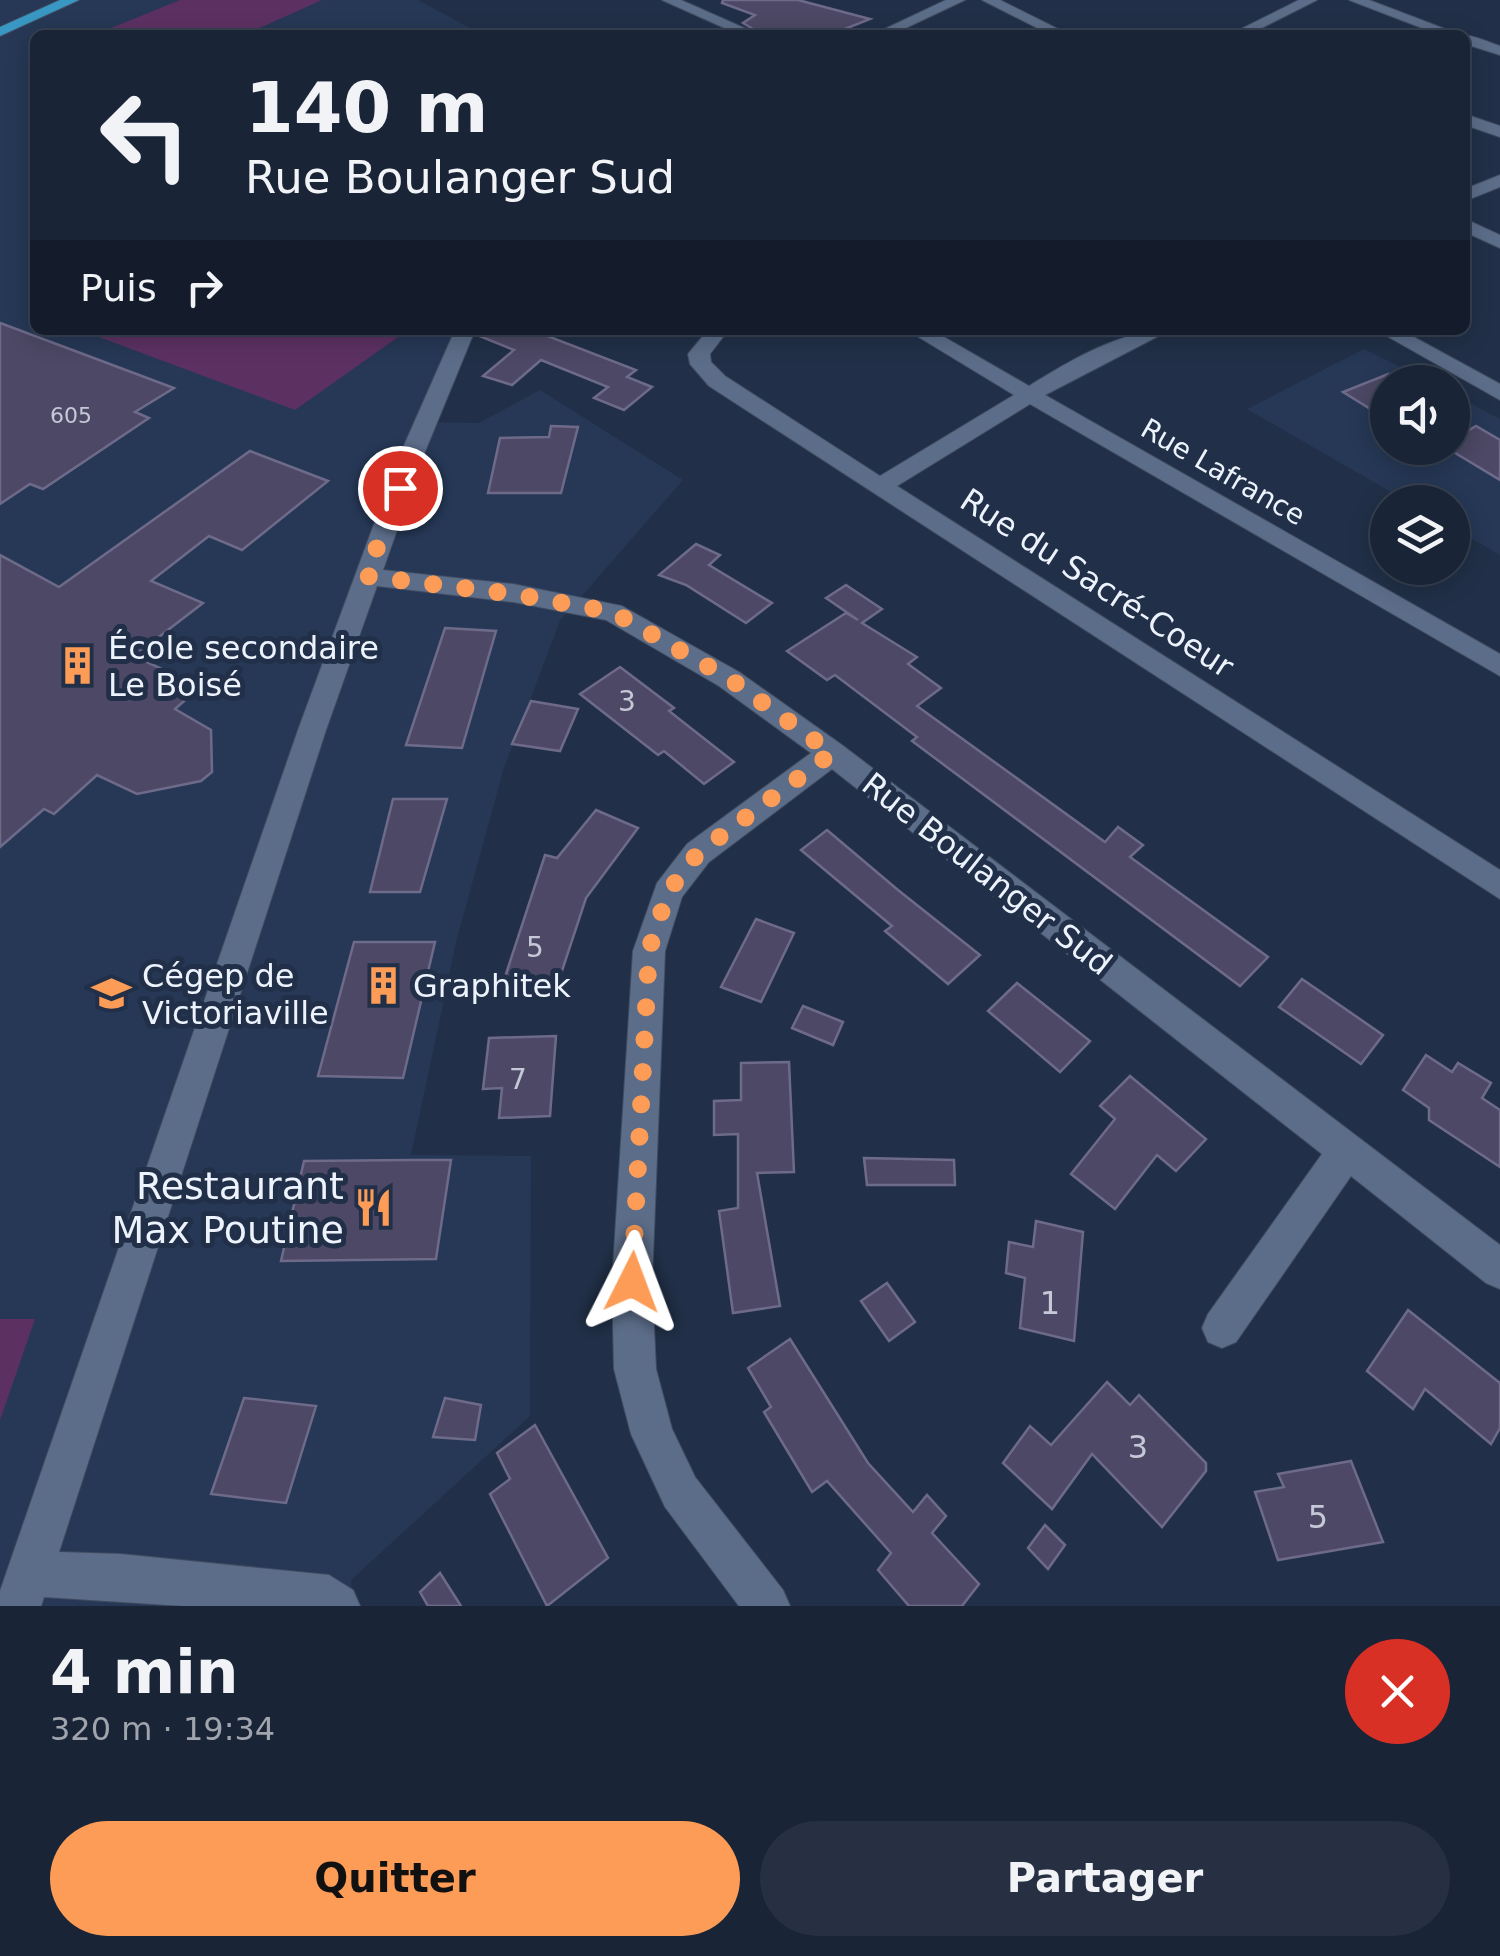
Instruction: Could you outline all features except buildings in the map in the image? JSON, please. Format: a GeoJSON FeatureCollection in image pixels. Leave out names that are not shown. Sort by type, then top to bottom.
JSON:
{"type":"FeatureCollection","features":[{"type":"Feature","properties":{"kind":"main road"},"geometry":{"type":"LineString","coordinates":[[0,32],[72,0]]}},
{"type":"Feature","properties":{"kind":"street"},"geometry":{"type":"LineString","coordinates":[[669,0],[742,30]]}},
{"type":"Feature","properties":{"kind":"street"},"geometry":{"type":"LineString","coordinates":[[889,30],[958,0]]}},
{"type":"Feature","properties":{"kind":"street"},"geometry":{"type":"LineString","coordinates":[[989,0],[1052,30]]}},
{"type":"Feature","properties":{"kind":"street"},"geometry":{"type":"LineString","coordinates":[[1250,30],[1310,0]]}},
{"type":"Feature","properties":{"kind":"street"},"geometry":{"type":"LineString","coordinates":[[1356,0],[1440,30]]}},
{"type":"Feature","properties":{"kind":"street"},"geometry":{"type":"LineString","coordinates":[[706,29],[725,23]]}},
{"type":"Feature","properties":{"kind":"street"},"geometry":{"type":"LineString","coordinates":[[1470,41],[1500,51]]}},
{"type":"Feature","properties":{"kind":"street"},"geometry":{"type":"LineString","coordinates":[[1470,120],[1500,132]]}},
{"type":"Feature","properties":{"kind":"street"},"geometry":{"type":"LineString","coordinates":[[1470,194],[1500,180]]}},
{"type":"Feature","properties":{"kind":"street"},"geometry":{"type":"LineString","coordinates":[[1470,227],[1500,242]]}},
{"type":"Feature","properties":{"kind":"street"},"geometry":{"type":"LineString","coordinates":[[337,1606],[329,1598],[121,1576],[24,1590],[366,576],[424,422],[462,335]]}},
{"type":"Feature","properties":{"kind":"street","name":"Rue du Sacré-Coeur"},"geometry":{"type":"LineString","coordinates":[[714,335],[699,354],[700,364],[709,375],[1500,886]]}},
{"type":"Feature","properties":{"kind":"street","name":"Rue Lafrance"},"geometry":{"type":"LineString","coordinates":[[925,335],[1500,666]]}},
{"type":"Feature","properties":{"kind":"street"},"geometry":{"type":"LineString","coordinates":[[880,486],[1066,372],[1149,335]]}},
{"type":"Feature","properties":{"kind":"street"},"geometry":{"type":"LineString","coordinates":[[1395,335],[1500,393]]}},
{"type":"Feature","properties":{"kind":"street","name":"Rue Boulanger Sud"},"geometry":{"type":"LineString","coordinates":[[366,576],[513,594],[613,612],[730,679],[832,753],[1500,1270]]}},
{"type":"Feature","properties":{"kind":"street"},"geometry":{"type":"LineString","coordinates":[[767,1606],[680,1492],[652,1434],[635,1369],[632,1282],[649,950],[668,892],[698,853],[832,753]]}},
{"type":"Feature","properties":{"kind":"street"},"geometry":{"type":"LineString","coordinates":[[1222,1328],[1345,1152]]}},
{"type":"Feature","properties":{"kind":"shaded area"},"geometry":{"type":"Polygon","coordinates":[[[0,0],[418,0],[474,30],[30,30],[30,335],[463,335],[424,422],[479,423],[540,390],[683,480],[560,621],[504,768],[457,938],[411,1155],[531,1156],[530,1416],[351,1580],[353,1606],[0,1606],[0,0]]]}},
{"type":"Feature","properties":{"kind":"shaded area"},"geometry":{"type":"Polygon","coordinates":[[[180,0],[322,0],[255,30],[106,30],[180,0]]]}},
{"type":"Feature","properties":{"kind":"shaded area"},"geometry":{"type":"Polygon","coordinates":[[[93,335],[401,335],[295,410],[93,335]]]}},
{"type":"Feature","properties":{"kind":"shaded area"},"geometry":{"type":"Polygon","coordinates":[[[1364,349],[1396,365],[1370,365],[1370,465],[1470,465],[1470,403],[1500,419],[1500,555],[1470,538],[1470,485],[1379,485],[1247,409],[1364,349]]]}},
{"type":"Feature","properties":{"kind":"shaded area"},"geometry":{"type":"Polygon","coordinates":[[[0,1319],[35,1319],[0,1420],[0,1319]]]}},
{"type":"Feature","properties":{"kind":"place","name":"École secondaire Le Boisé"},"geometry":{"type":"Point","coordinates":[78,666]}},
{"type":"Feature","properties":{"kind":"place","name":"Graphitek"},"geometry":{"type":"Point","coordinates":[383,986]}},
{"type":"Feature","properties":{"kind":"place","name":"Cégep de Victoriaville"},"geometry":{"type":"Point","coordinates":[112,994]}},
{"type":"Feature","properties":{"kind":"place","name":"Restaurant Max Poutine"},"geometry":{"type":"Point","coordinates":[374,1208]}},
{"type":"Feature","properties":{"kind":"route"},"geometry":{"type":"LineString","coordinates":[[400,488],[366,576],[513,594],[613,612],[730,679],[832,753],[698,853],[668,892],[649,950],[632,1282]]}}]}
